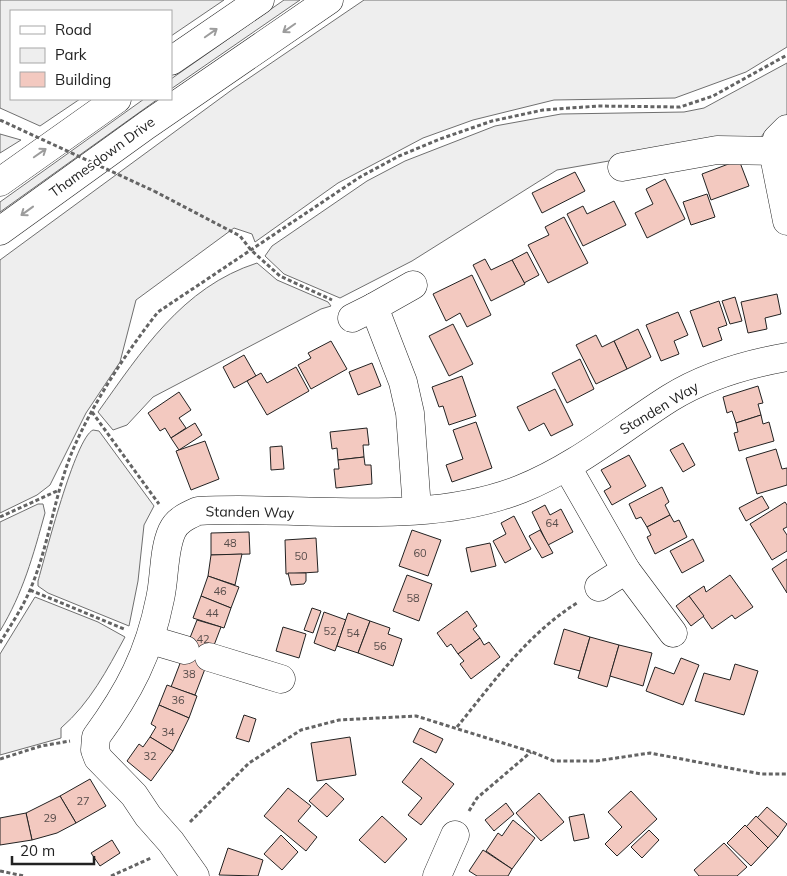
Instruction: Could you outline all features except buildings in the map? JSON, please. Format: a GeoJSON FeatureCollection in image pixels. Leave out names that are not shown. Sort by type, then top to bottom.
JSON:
{"type":"FeatureCollection","features":[{"type":"Feature","properties":{"kind":"street"},"geometry":{"type":"LineString","coordinates":[[172,60],[260,0]]}},
{"type":"Feature","properties":{"kind":"street","name":"Thamesdown Drive"},"geometry":{"type":"LineString","coordinates":[[0,231],[147,125],[329,0]]}},
{"type":"Feature","properties":{"kind":"street"},"geometry":{"type":"LineString","coordinates":[[0,182],[116,100]]}},
{"type":"Feature","properties":{"kind":"street"},"geometry":{"type":"LineString","coordinates":[[622,167],[780,140],[787,221]]}},
{"type":"Feature","properties":{"kind":"street"},"geometry":{"type":"LineString","coordinates":[[412,284],[363,313],[404,382],[410,414],[417,509]]}},
{"type":"Feature","properties":{"kind":"street","name":"Standen Way"},"geometry":{"type":"LineString","coordinates":[[176,524],[198,511],[357,512],[454,506],[498,496],[520,489],[567,466],[689,388],[732,371],[787,357]]}},
{"type":"Feature","properties":{"kind":"street"},"geometry":{"type":"LineString","coordinates":[[567,466],[626,570],[673,633]]}},
{"type":"Feature","properties":{"kind":"street"},"geometry":{"type":"LineString","coordinates":[[176,524],[169,540],[165,574],[151,640],[134,681],[96,736],[95,750],[98,758],[134,795],[195,876]]}},
{"type":"Feature","properties":{"kind":"street"},"geometry":{"type":"LineString","coordinates":[[599,587],[626,570]]}},
{"type":"Feature","properties":{"kind":"street"},"geometry":{"type":"LineString","coordinates":[[151,640],[281,679]]}},
{"type":"Feature","properties":{"kind":"street"},"geometry":{"type":"LineString","coordinates":[[437,876],[455,835]]}},
{"type":"Feature","properties":{"kind":"path"},"geometry":{"type":"LineString","coordinates":[[0,643],[30,590],[58,490],[72,451],[92,412],[144,330],[158,312],[360,178],[399,156],[440,138],[492,121],[543,110],[598,106],[680,107],[713,96],[787,55]]}},
{"type":"Feature","properties":{"kind":"path"},"geometry":{"type":"LineString","coordinates":[[0,120],[154,191],[240,236],[251,250],[280,276],[363,313]]}},
{"type":"Feature","properties":{"kind":"path"},"geometry":{"type":"LineString","coordinates":[[92,412],[176,524]]}},
{"type":"Feature","properties":{"kind":"path"},"geometry":{"type":"LineString","coordinates":[[0,517],[58,490]]}},
{"type":"Feature","properties":{"kind":"path"},"geometry":{"type":"LineString","coordinates":[[457,728],[521,650],[566,610],[599,587]]}},
{"type":"Feature","properties":{"kind":"path"},"geometry":{"type":"LineString","coordinates":[[30,590],[151,640]]}},
{"type":"Feature","properties":{"kind":"path"},"geometry":{"type":"LineString","coordinates":[[112,876],[149,860],[171,842],[249,762],[301,730],[339,720],[416,716],[532,752],[554,761],[596,760],[650,753],[761,774],[787,774]]}},
{"type":"Feature","properties":{"kind":"path"},"geometry":{"type":"LineString","coordinates":[[0,759],[41,746],[96,736]]}},
{"type":"Feature","properties":{"kind":"path"},"geometry":{"type":"LineString","coordinates":[[455,835],[477,798],[532,752]]}},
{"type":"Feature","properties":{"kind":"path"},"geometry":{"type":"LineString","coordinates":[[0,871],[24,876]]}},
{"type":"Feature","properties":{"kind":"green space"},"geometry":{"type":"Polygon","coordinates":[[[0,0],[224,0],[172,35],[172,10],[10,10],[10,100],[79,100],[40,126],[0,108],[0,0]]]}},
{"type":"Feature","properties":{"kind":"green space"},"geometry":{"type":"Polygon","coordinates":[[[284,0],[300,0],[172,88],[172,78],[284,0]]]}},
{"type":"Feature","properties":{"kind":"green space"},"geometry":{"type":"Polygon","coordinates":[[[364,0],[787,0],[787,47],[746,72],[675,98],[554,100],[473,120],[423,138],[338,183],[255,242],[252,234],[234,228],[136,300],[120,362],[86,413],[50,485],[37,495],[0,513],[0,260],[233,89],[364,0]]]}},
{"type":"Feature","properties":{"kind":"green space"},"geometry":{"type":"Polygon","coordinates":[[[787,63],[787,117],[770,126],[759,141],[701,145],[557,170],[412,261],[340,298],[284,274],[265,256],[272,246],[367,181],[405,161],[495,126],[561,114],[684,112],[704,108],[787,63]]]}},
{"type":"Feature","properties":{"kind":"green space"},"geometry":{"type":"Polygon","coordinates":[[[143,100],[157,100],[0,212],[0,202],[143,100]]]}},
{"type":"Feature","properties":{"kind":"green space"},"geometry":{"type":"Polygon","coordinates":[[[0,134],[21,140],[0,153],[0,134]]]}},
{"type":"Feature","properties":{"kind":"green space"},"geometry":{"type":"Polygon","coordinates":[[[257,263],[277,280],[328,302],[331,306],[321,309],[153,397],[127,425],[113,430],[98,412],[130,367],[165,324],[207,288],[230,274],[257,263]]]}},
{"type":"Feature","properties":{"kind":"green space"},"geometry":{"type":"Polygon","coordinates":[[[93,430],[99,431],[154,506],[144,525],[138,581],[129,626],[48,593],[38,586],[61,500],[78,454],[86,438],[93,430]]]}},
{"type":"Feature","properties":{"kind":"green space"},"geometry":{"type":"Polygon","coordinates":[[[38,504],[43,504],[45,513],[36,544],[27,574],[15,603],[0,631],[0,522],[38,504]]]}},
{"type":"Feature","properties":{"kind":"green space"},"geometry":{"type":"Polygon","coordinates":[[[35,597],[98,622],[125,637],[89,697],[61,728],[61,738],[0,755],[0,654],[35,597]]]}}]}
